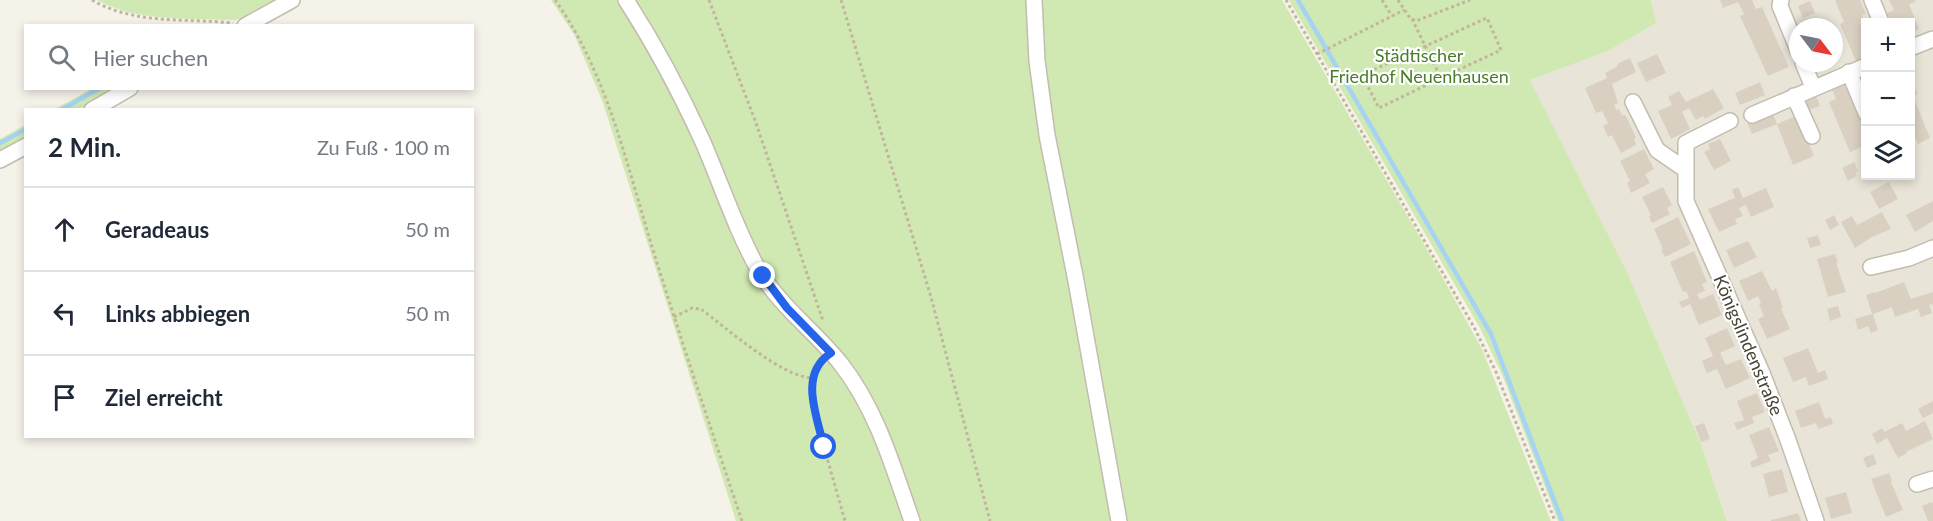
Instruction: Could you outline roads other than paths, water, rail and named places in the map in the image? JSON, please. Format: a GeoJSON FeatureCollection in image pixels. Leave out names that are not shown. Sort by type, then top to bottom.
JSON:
{"type":"FeatureCollection","features":[{"type":"Feature","properties":{"kind":"street"},"geometry":{"type":"LineString","coordinates":[[249,24],[292,0]]}},
{"type":"Feature","properties":{"kind":"street"},"geometry":{"type":"LineString","coordinates":[[627,0],[654,45],[689,112],[739,229],[763,276],[787,308],[852,378],[869,406],[912,521]]}},
{"type":"Feature","properties":{"kind":"street"},"geometry":{"type":"LineString","coordinates":[[1034,0],[1039,78],[1047,135],[1119,521]]}},
{"type":"Feature","properties":{"kind":"street"},"geometry":{"type":"LineString","coordinates":[[1781,0],[1780,6],[1789,28]]}},
{"type":"Feature","properties":{"kind":"street"},"geometry":{"type":"LineString","coordinates":[[1872,0],[1879,18]]}},
{"type":"Feature","properties":{"kind":"street"},"geometry":{"type":"LineString","coordinates":[[1915,46],[1933,39]]}},
{"type":"Feature","properties":{"kind":"street"},"geometry":{"type":"LineString","coordinates":[[1752,115],[1861,68]]}},
{"type":"Feature","properties":{"kind":"street"},"geometry":{"type":"LineString","coordinates":[[1807,72],[1813,87]]}},
{"type":"Feature","properties":{"kind":"street"},"geometry":{"type":"LineString","coordinates":[[1849,72],[1861,101]]}},
{"type":"Feature","properties":{"kind":"street"},"geometry":{"type":"LineString","coordinates":[[95,108],[127,90]]}},
{"type":"Feature","properties":{"kind":"street"},"geometry":{"type":"LineString","coordinates":[[1794,96],[1812,136]]}},
{"type":"Feature","properties":{"kind":"street"},"geometry":{"type":"LineString","coordinates":[[1633,102],[1657,150],[1686,170]]}},
{"type":"Feature","properties":{"kind":"street","name":"Königslindenstraße"},"geometry":{"type":"LineString","coordinates":[[1730,121],[1686,143],[1686,201],[1762,373],[1816,521]]}},
{"type":"Feature","properties":{"kind":"street"},"geometry":{"type":"LineString","coordinates":[[0,160],[24,147]]}},
{"type":"Feature","properties":{"kind":"street"},"geometry":{"type":"LineString","coordinates":[[1871,267],[1909,258],[1933,248]]}},
{"type":"Feature","properties":{"kind":"street"},"geometry":{"type":"LineString","coordinates":[[1917,484],[1933,478]]}},
{"type":"Feature","properties":{"kind":"waterway"},"geometry":{"type":"LineString","coordinates":[[1298,0],[1491,334],[1562,521]]}},
{"type":"Feature","properties":{"kind":"waterway"},"geometry":{"type":"LineString","coordinates":[[65,108],[96,90]]}},
{"type":"Feature","properties":{"kind":"waterway"},"geometry":{"type":"LineString","coordinates":[[0,143],[24,130]]}},
{"type":"Feature","properties":{"kind":"park label","name":"Städtischer Friedhof Neuenhausen"},"geometry":{"type":"Point","coordinates":[1419,65]}}]}
